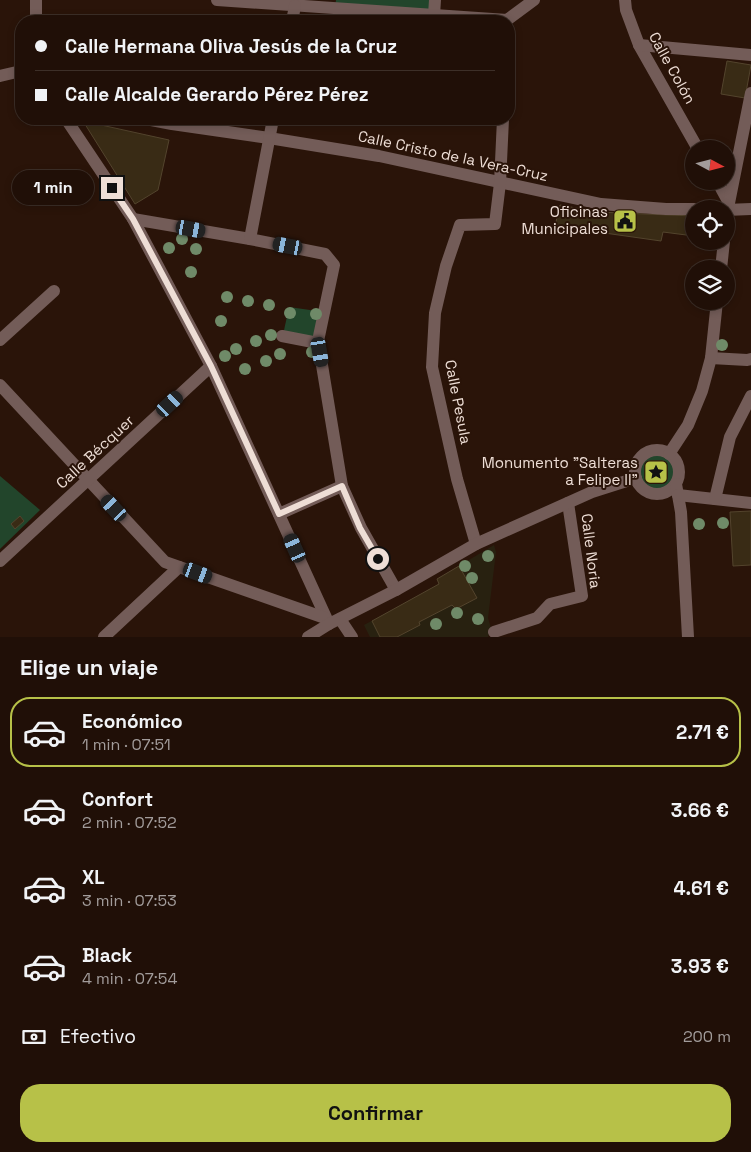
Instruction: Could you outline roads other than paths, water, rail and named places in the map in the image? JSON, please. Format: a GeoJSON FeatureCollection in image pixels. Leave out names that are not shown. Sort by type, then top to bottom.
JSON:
{"type":"FeatureCollection","features":[{"type":"Feature","properties":{"kind":"street"},"geometry":{"type":"LineString","coordinates":[[36,0],[36,15]]}},
{"type":"Feature","properties":{"kind":"street"},"geometry":{"type":"LineString","coordinates":[[217,0],[295,6],[336,4],[434,15],[436,0]]}},
{"type":"Feature","properties":{"kind":"street"},"geometry":{"type":"LineString","coordinates":[[514,15],[534,0]]}},
{"type":"Feature","properties":{"kind":"street","name":"Calle Colón"},"geometry":{"type":"LineString","coordinates":[[625,0],[626,10],[639,46],[693,140]]}},
{"type":"Feature","properties":{"kind":"street"},"geometry":{"type":"LineString","coordinates":[[293,15],[295,6]]}},
{"type":"Feature","properties":{"kind":"street"},"geometry":{"type":"LineString","coordinates":[[639,46],[751,55]]}},
{"type":"Feature","properties":{"kind":"street"},"geometry":{"type":"LineString","coordinates":[[0,76],[15,72]]}},
{"type":"Feature","properties":{"kind":"street"},"geometry":{"type":"LineString","coordinates":[[729,200],[751,93]]}},
{"type":"Feature","properties":{"kind":"street"},"geometry":{"type":"LineString","coordinates":[[70,125],[133,219],[211,366],[279,514],[332,620]]}},
{"type":"Feature","properties":{"kind":"street","name":"Calle Cristo de la Vera-Cruz"},"geometry":{"type":"LineString","coordinates":[[179,125],[379,156],[601,204],[685,209]]}},
{"type":"Feature","properties":{"kind":"street"},"geometry":{"type":"LineString","coordinates":[[250,239],[272,125]]}},
{"type":"Feature","properties":{"kind":"street"},"geometry":{"type":"LineString","coordinates":[[500,183],[503,125]]}},
{"type":"Feature","properties":{"kind":"street","name":"Calle Pesula"},"geometry":{"type":"LineString","coordinates":[[476,544],[457,479],[432,367],[435,313],[446,266],[460,225],[495,224],[500,183]]}},
{"type":"Feature","properties":{"kind":"street"},"geometry":{"type":"LineString","coordinates":[[735,208],[751,209]]}},
{"type":"Feature","properties":{"kind":"street"},"geometry":{"type":"LineString","coordinates":[[133,219],[325,254],[334,265],[318,343],[342,486],[360,528],[396,590]]}},
{"type":"Feature","properties":{"kind":"street"},"geometry":{"type":"LineString","coordinates":[[0,340],[54,292]]}},
{"type":"Feature","properties":{"kind":"street"},"geometry":{"type":"LineString","coordinates":[[669,454],[688,425],[702,391],[711,358],[716,310]]}},
{"type":"Feature","properties":{"kind":"street"},"geometry":{"type":"LineString","coordinates":[[282,336],[318,343]]}},
{"type":"Feature","properties":{"kind":"street"},"geometry":{"type":"LineString","coordinates":[[711,358],[751,359]]}},
{"type":"Feature","properties":{"kind":"street","name":"Calle Bécquer"},"geometry":{"type":"LineString","coordinates":[[0,561],[211,366]]}},
{"type":"Feature","properties":{"kind":"street"},"geometry":{"type":"LineString","coordinates":[[0,385],[165,562],[332,620],[352,637]]}},
{"type":"Feature","properties":{"kind":"street"},"geometry":{"type":"LineString","coordinates":[[715,498],[730,437],[751,396]]}},
{"type":"Feature","properties":{"kind":"street"},"geometry":{"type":"LineString","coordinates":[[688,637],[681,512],[677,489],[678,464],[669,454],[654,450],[641,457],[637,464],[636,478],[644,490],[651,493],[658,494],[671,489],[677,489],[715,498],[751,503]]}},
{"type":"Feature","properties":{"kind":"street"},"geometry":{"type":"LineString","coordinates":[[308,637],[332,620],[396,590],[476,544],[592,492],[636,478]]}},
{"type":"Feature","properties":{"kind":"street"},"geometry":{"type":"LineString","coordinates":[[279,514],[342,486]]}},
{"type":"Feature","properties":{"kind":"street","name":"Calle Noria"},"geometry":{"type":"LineString","coordinates":[[494,632],[538,618],[550,604],[582,596],[568,503]]}},
{"type":"Feature","properties":{"kind":"street"},"geometry":{"type":"LineString","coordinates":[[104,637],[179,566]]}},
{"type":"Feature","properties":{"kind":"place","name":"Oficinas Municipales"},"geometry":{"type":"Point","coordinates":[625,221]}},
{"type":"Feature","properties":{"kind":"place","name":"Monumento \"Salteras a Felipe II\""},"geometry":{"type":"Point","coordinates":[656,472]}}]}
